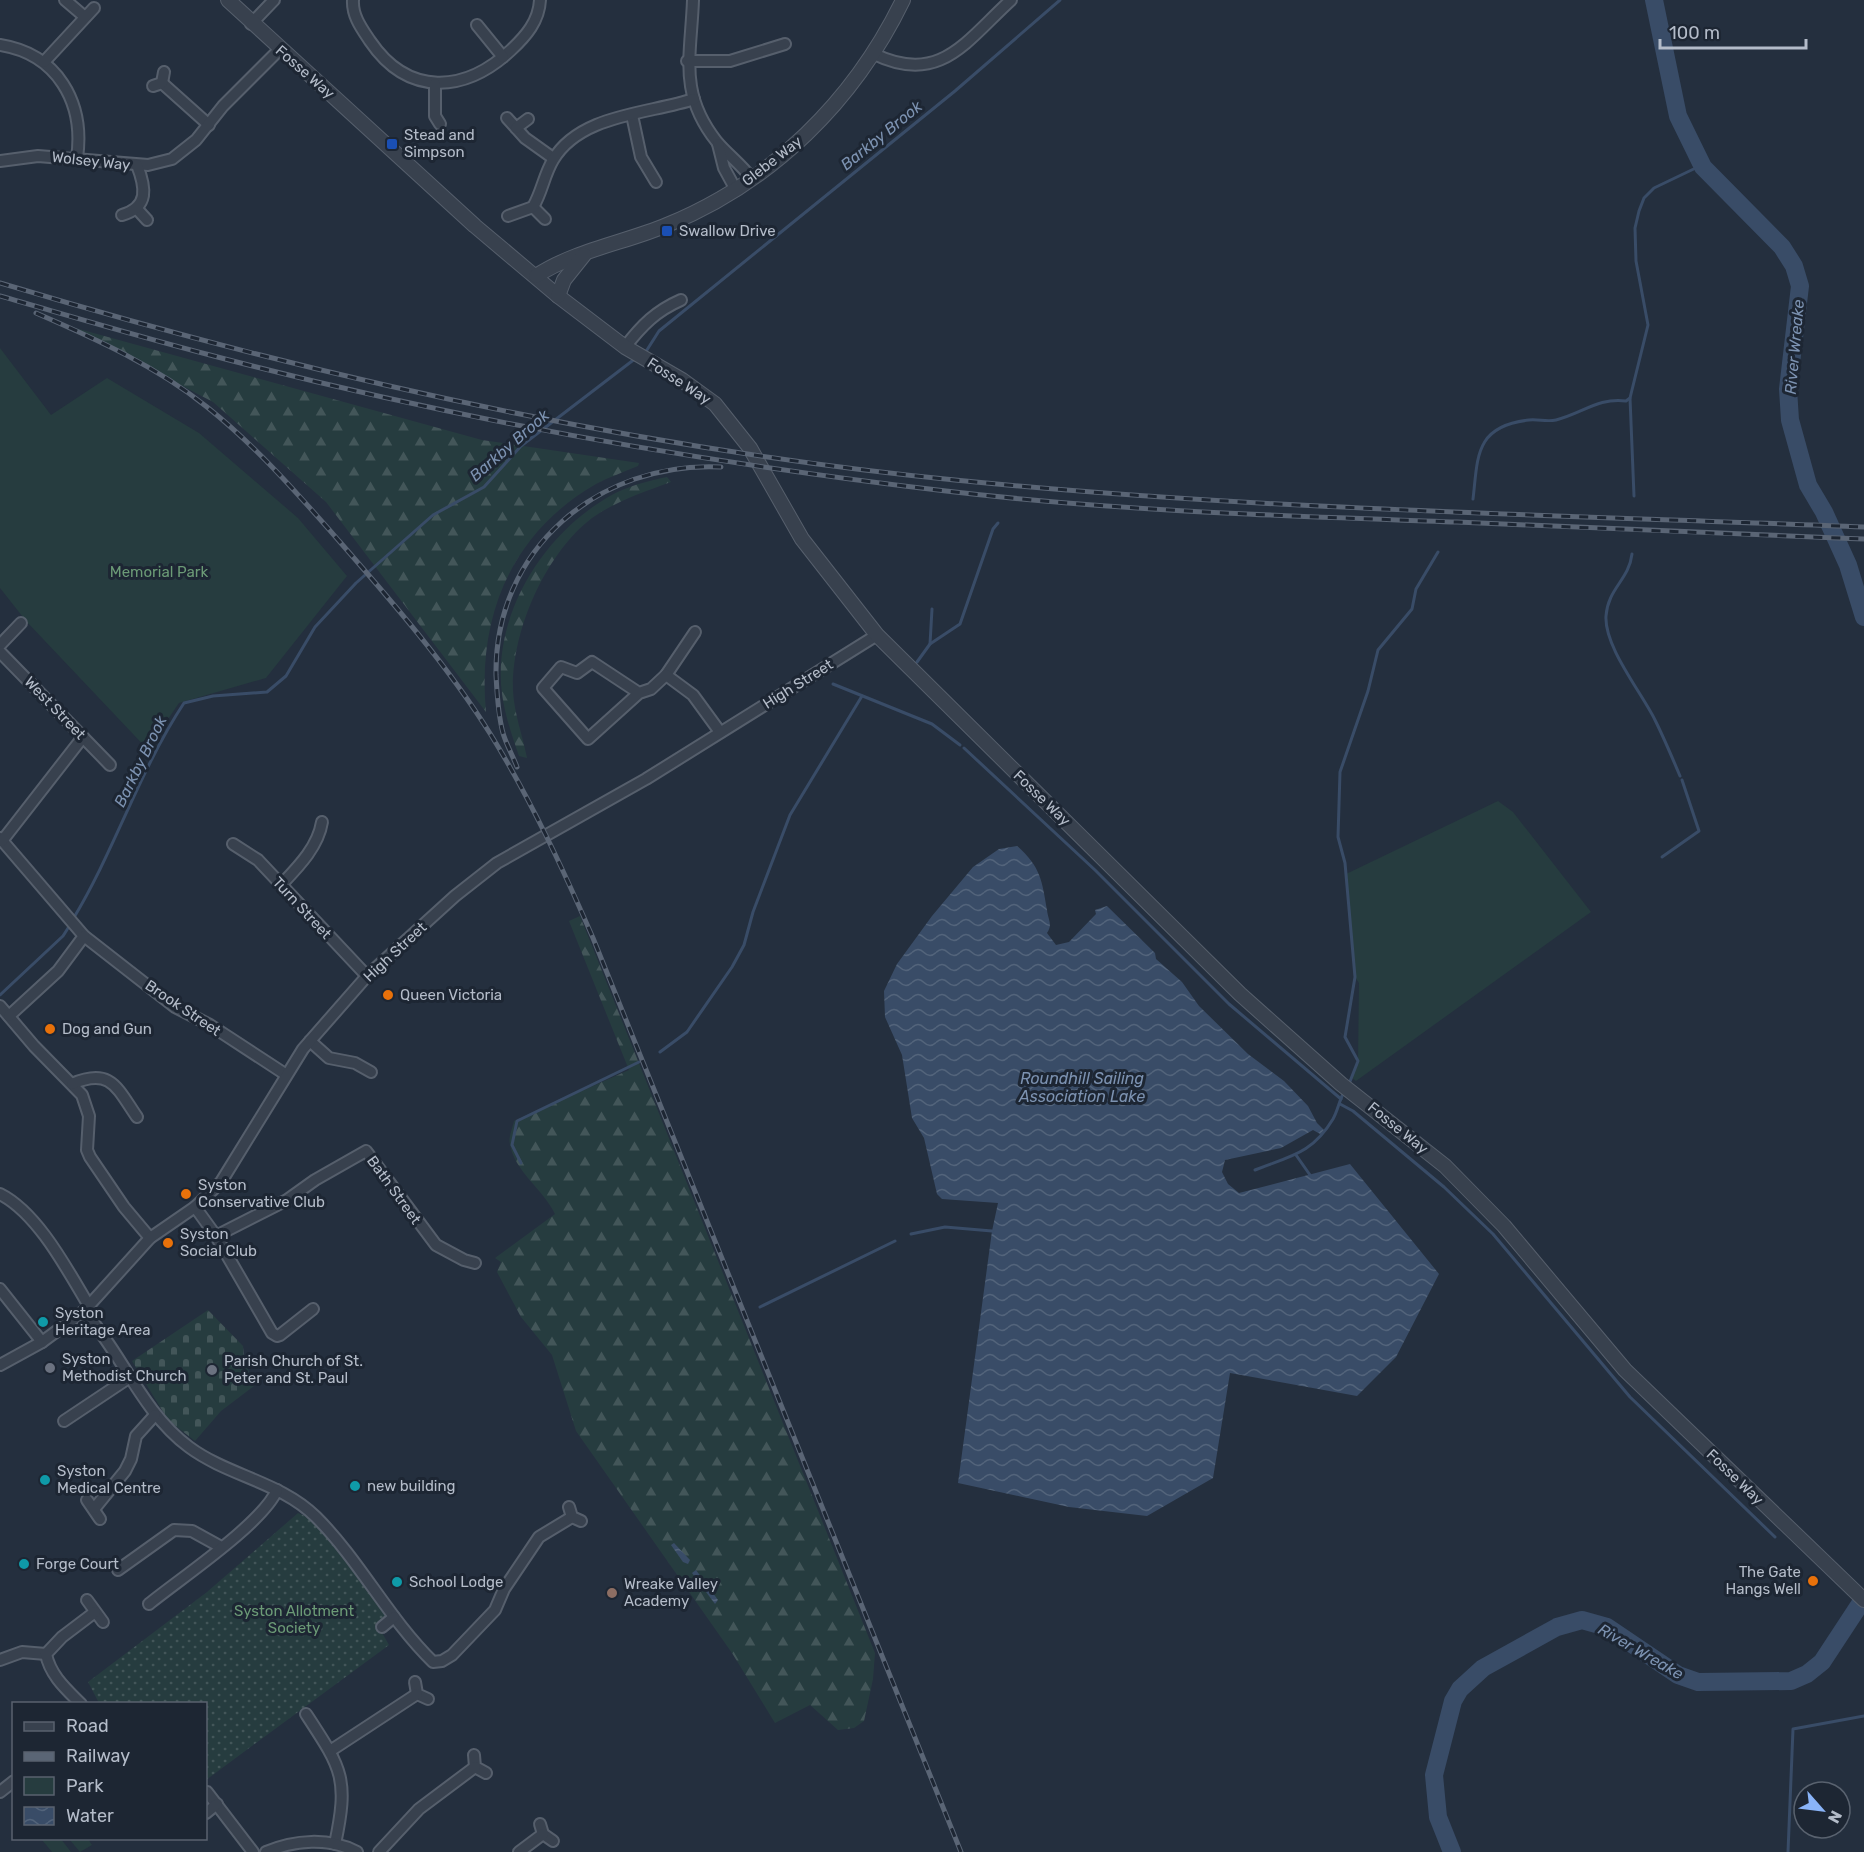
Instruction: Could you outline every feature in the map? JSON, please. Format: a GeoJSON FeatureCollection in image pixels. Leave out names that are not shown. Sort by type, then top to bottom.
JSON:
{"type":"FeatureCollection","features":[{"type":"Feature","properties":{"kind":"street"},"geometry":{"type":"LineString","coordinates":[[65,0],[85,17]]}},
{"type":"Feature","properties":{"kind":"street","name":"Fosse Way"},"geometry":{"type":"LineString","coordinates":[[228,0],[279,50],[475,226],[558,296],[635,354],[702,394],[734,424],[802,539],[877,635],[1183,939],[1341,1084],[1445,1166],[1504,1226],[1624,1370],[1864,1600]]}},
{"type":"Feature","properties":{"kind":"street"},"geometry":{"type":"LineString","coordinates":[[251,24],[274,0]]}},
{"type":"Feature","properties":{"kind":"street"},"geometry":{"type":"LineString","coordinates":[[352,0],[359,26],[375,48],[400,71],[435,84],[467,80],[503,57],[528,33],[537,18],[540,0]]}},
{"type":"Feature","properties":{"kind":"street"},"geometry":{"type":"LineString","coordinates":[[693,0],[687,61],[694,99],[717,141],[752,179]]}},
{"type":"Feature","properties":{"kind":"street","name":"Glebe Way"},"geometry":{"type":"LineString","coordinates":[[536,276],[560,262],[667,225],[736,190],[752,179],[784,154],[834,106],[874,54],[903,0]]}},
{"type":"Feature","properties":{"kind":"street"},"geometry":{"type":"LineString","coordinates":[[874,54],[897,63],[923,66],[933,64],[949,57],[1011,0]]}},
{"type":"Feature","properties":{"kind":"street"},"geometry":{"type":"LineString","coordinates":[[45,62],[94,8]]}},
{"type":"Feature","properties":{"kind":"street"},"geometry":{"type":"LineString","coordinates":[[477,25],[503,57]]}},
{"type":"Feature","properties":{"kind":"street"},"geometry":{"type":"LineString","coordinates":[[0,45],[17,48],[45,62],[72,101],[78,126],[77,158]]}},
{"type":"Feature","properties":{"kind":"street"},"geometry":{"type":"LineString","coordinates":[[687,61],[730,61],[785,45]]}},
{"type":"Feature","properties":{"kind":"street","name":"Wolsey Way"},"geometry":{"type":"LineString","coordinates":[[0,161],[38,156],[148,165],[172,159],[196,140],[223,106],[279,50]]}},
{"type":"Feature","properties":{"kind":"street"},"geometry":{"type":"LineString","coordinates":[[160,80],[209,125]]}},
{"type":"Feature","properties":{"kind":"street"},"geometry":{"type":"LineString","coordinates":[[435,84],[435,116],[440,124]]}},
{"type":"Feature","properties":{"kind":"street"},"geometry":{"type":"LineString","coordinates":[[508,216],[533,207],[553,158],[585,131],[632,115],[694,99]]}},
{"type":"Feature","properties":{"kind":"street"},"geometry":{"type":"LineString","coordinates":[[632,115],[642,173],[656,182]]}},
{"type":"Feature","properties":{"kind":"street"},"geometry":{"type":"LineString","coordinates":[[507,118],[537,149],[553,158]]}},
{"type":"Feature","properties":{"kind":"street"},"geometry":{"type":"LineString","coordinates":[[516,128],[528,119]]}},
{"type":"Feature","properties":{"kind":"street"},"geometry":{"type":"LineString","coordinates":[[717,141],[724,168],[736,190]]}},
{"type":"Feature","properties":{"kind":"street"},"geometry":{"type":"LineString","coordinates":[[137,165],[143,189],[137,209]]}},
{"type":"Feature","properties":{"kind":"street"},"geometry":{"type":"LineString","coordinates":[[533,207],[545,219]]}},
{"type":"Feature","properties":{"kind":"street"},"geometry":{"type":"LineString","coordinates":[[122,215],[137,209]]}},
{"type":"Feature","properties":{"kind":"street"},"geometry":{"type":"LineString","coordinates":[[137,209],[147,220]]}},
{"type":"Feature","properties":{"kind":"street"},"geometry":{"type":"LineString","coordinates":[[558,296],[571,269],[586,253]]}},
{"type":"Feature","properties":{"kind":"street"},"geometry":{"type":"LineString","coordinates":[[635,354],[646,320],[660,309],[681,300]]}},
{"type":"Feature","properties":{"kind":"street"},"geometry":{"type":"LineString","coordinates":[[0,645],[21,623]]}},
{"type":"Feature","properties":{"kind":"street"},"geometry":{"type":"LineString","coordinates":[[639,693],[592,662],[577,673],[561,668],[543,688],[588,739],[639,693],[651,688],[666,675],[695,632]]}},
{"type":"Feature","properties":{"kind":"street","name":"High Street"},"geometry":{"type":"LineString","coordinates":[[0,1365],[42,1342],[87,1309],[150,1238],[195,1207],[221,1182],[285,1074],[310,1041],[367,976],[455,896],[497,863],[646,779],[877,635]]}},
{"type":"Feature","properties":{"kind":"street","name":"West Street"},"geometry":{"type":"LineString","coordinates":[[0,652],[110,765]]}},
{"type":"Feature","properties":{"kind":"street"},"geometry":{"type":"LineString","coordinates":[[666,675],[693,695],[720,732]]}},
{"type":"Feature","properties":{"kind":"street"},"geometry":{"type":"LineString","coordinates":[[1,839],[83,737]]}},
{"type":"Feature","properties":{"kind":"street"},"geometry":{"type":"LineString","coordinates":[[281,885],[302,861],[320,833],[321,822]]}},
{"type":"Feature","properties":{"kind":"street","name":"Brook Street"},"geometry":{"type":"LineString","coordinates":[[1,839],[84,936],[175,1006],[285,1074]]}},
{"type":"Feature","properties":{"kind":"street","name":"Turn Street"},"geometry":{"type":"LineString","coordinates":[[233,844],[258,860],[367,976]]}},
{"type":"Feature","properties":{"kind":"street"},"geometry":{"type":"LineString","coordinates":[[84,936],[58,971],[3,1011],[82,1095],[90,1127],[87,1150],[93,1163],[124,1207],[150,1238]]}},
{"type":"Feature","properties":{"kind":"street"},"geometry":{"type":"LineString","coordinates":[[310,1041],[329,1058],[355,1063],[371,1072]]}},
{"type":"Feature","properties":{"kind":"street"},"geometry":{"type":"LineString","coordinates":[[72,1084],[87,1077],[101,1077],[121,1086],[125,1109],[137,1117]]}},
{"type":"Feature","properties":{"kind":"street","name":"Bath Street"},"geometry":{"type":"LineString","coordinates":[[216,1236],[287,1200],[315,1180],[366,1151],[436,1245],[464,1260],[475,1263]]}},
{"type":"Feature","properties":{"kind":"street"},"geometry":{"type":"LineString","coordinates":[[0,1194],[23,1212],[38,1229],[155,1415],[189,1448],[277,1490],[297,1501],[317,1517],[394,1617],[433,1662],[442,1661],[452,1655],[495,1610],[504,1589],[539,1537],[574,1515]]}},
{"type":"Feature","properties":{"kind":"street"},"geometry":{"type":"LineString","coordinates":[[195,1207],[216,1236],[272,1333],[280,1335],[313,1309]]}},
{"type":"Feature","properties":{"kind":"street"},"geometry":{"type":"LineString","coordinates":[[0,1289],[42,1342]]}},
{"type":"Feature","properties":{"kind":"street"},"geometry":{"type":"LineString","coordinates":[[64,1421],[130,1377]]}},
{"type":"Feature","properties":{"kind":"street"},"geometry":{"type":"LineString","coordinates":[[94,1509],[125,1471],[131,1459],[136,1436],[155,1415]]}},
{"type":"Feature","properties":{"kind":"street"},"geometry":{"type":"LineString","coordinates":[[149,1604],[221,1547],[272,1501],[277,1490]]}},
{"type":"Feature","properties":{"kind":"street"},"geometry":{"type":"LineString","coordinates":[[118,1570],[174,1530],[192,1531],[221,1547]]}},
{"type":"Feature","properties":{"kind":"street"},"geometry":{"type":"LineString","coordinates":[[87,1600],[103,1622]]}},
{"type":"Feature","properties":{"kind":"street"},"geometry":{"type":"LineString","coordinates":[[46,1654],[62,1637],[95,1612]]}},
{"type":"Feature","properties":{"kind":"street"},"geometry":{"type":"LineString","coordinates":[[382,1627],[394,1617]]}},
{"type":"Feature","properties":{"kind":"street"},"geometry":{"type":"LineString","coordinates":[[0,1660],[22,1652],[46,1654]]}},
{"type":"Feature","properties":{"kind":"street"},"geometry":{"type":"LineString","coordinates":[[46,1654],[48,1663],[56,1676],[79,1702]]}},
{"type":"Feature","properties":{"kind":"street"},"geometry":{"type":"LineString","coordinates":[[415,1682],[417,1694]]}},
{"type":"Feature","properties":{"kind":"street"},"geometry":{"type":"LineString","coordinates":[[417,1694],[429,1699]]}},
{"type":"Feature","properties":{"kind":"street"},"geometry":{"type":"LineString","coordinates":[[330,1751],[417,1694]]}},
{"type":"Feature","properties":{"kind":"street"},"geometry":{"type":"LineString","coordinates":[[306,1714],[330,1751],[341,1776],[344,1796],[335,1844]]}},
{"type":"Feature","properties":{"kind":"street"},"geometry":{"type":"LineString","coordinates":[[380,1852],[418,1809],[481,1770],[474,1755]]}},
{"type":"Feature","properties":{"kind":"street"},"geometry":{"type":"LineString","coordinates":[[0,1792],[12,1783]]}},
{"type":"Feature","properties":{"kind":"street"},"geometry":{"type":"LineString","coordinates":[[207,1792],[253,1852]]}},
{"type":"Feature","properties":{"kind":"street"},"geometry":{"type":"LineString","coordinates":[[207,1812],[217,1804]]}},
{"type":"Feature","properties":{"kind":"street"},"geometry":{"type":"LineString","coordinates":[[519,1852],[542,1829],[554,1841]]}},
{"type":"Feature","properties":{"kind":"street"},"geometry":{"type":"LineString","coordinates":[[266,1852],[286,1843],[335,1844],[357,1852]]}},
{"type":"Feature","properties":{"kind":"green space"},"geometry":{"type":"Polygon","coordinates":[[[68,326],[482,440],[639,463],[638,466],[596,484],[566,504],[542,527],[521,553],[494,611],[487,643],[486,712],[326,502],[213,402],[68,326]]]}},
{"type":"Feature","properties":{"kind":"green space","name":"Memorial Park"},"geometry":{"type":"Polygon","coordinates":[[[0,348],[51,415],[107,378],[199,433],[298,518],[347,576],[266,678],[179,703],[160,731],[151,753],[26,621],[0,588],[0,348]]]}},
{"type":"Feature","properties":{"kind":"green space"},"geometry":{"type":"Polygon","coordinates":[[[667,477],[671,482],[620,502],[592,518],[575,533],[546,573],[525,620],[514,668],[514,699],[527,758],[519,756],[503,702],[501,664],[505,635],[514,607],[527,580],[563,532],[586,512],[623,489],[667,477]]]}},
{"type":"Feature","properties":{"kind":"green space"},"geometry":{"type":"Polygon","coordinates":[[[1498,801],[1513,812],[1591,912],[1356,1081],[1352,1078],[1358,1061],[1359,983],[1355,977],[1346,874],[1498,801]]]}},
{"type":"Feature","properties":{"kind":"green space"},"geometry":{"type":"Polygon","coordinates":[[[580,916],[875,1653],[873,1679],[864,1721],[854,1728],[838,1730],[810,1705],[775,1723],[732,1653],[576,1431],[552,1355],[521,1317],[497,1272],[501,1262],[495,1258],[555,1214],[523,1172],[513,1154],[510,1139],[514,1121],[629,1070],[569,921],[580,916]]]}},
{"type":"Feature","properties":{"kind":"green space"},"geometry":{"type":"Polygon","coordinates":[[[208,1310],[243,1346],[244,1358],[254,1386],[221,1411],[195,1441],[168,1420],[132,1361],[208,1310]]]}},
{"type":"Feature","properties":{"kind":"green space","name":"Syston Allotment Society"},"geometry":{"type":"Polygon","coordinates":[[[298,1513],[323,1530],[347,1558],[386,1616],[377,1624],[389,1645],[207,1779],[207,1702],[98,1702],[88,1682],[207,1592],[298,1513]]]}},
{"type":"Feature","properties":{"kind":"green space"},"geometry":{"type":"Polygon","coordinates":[[[42,1840],[62,1840],[71,1852],[52,1852],[42,1840]]]}},
{"type":"Feature","properties":{"kind":"green space"},"geometry":{"type":"Polygon","coordinates":[[[70,1840],[89,1840],[92,1845],[80,1852],[70,1840]]]}},
{"type":"Feature","properties":{"kind":"water","name":"Roundhill Sailing Association Lake"},"geometry":{"type":"Polygon","coordinates":[[[1017,846],[1031,861],[1039,875],[1050,922],[1047,933],[1056,945],[1069,942],[1096,914],[1095,910],[1107,906],[1155,953],[1156,959],[1182,982],[1199,1006],[1248,1054],[1284,1081],[1308,1106],[1317,1123],[1325,1131],[1322,1135],[1313,1130],[1281,1148],[1225,1160],[1222,1172],[1228,1184],[1239,1193],[1350,1164],[1439,1274],[1396,1357],[1357,1396],[1230,1373],[1213,1478],[1147,1516],[1069,1507],[958,1483],[992,1231],[998,1203],[942,1199],[937,1194],[924,1138],[912,1118],[902,1055],[885,1017],[884,991],[897,964],[932,916],[973,867],[999,849],[1017,846]]]}},
{"type":"Feature","properties":{"kind":"water"},"geometry":{"type":"Polygon","coordinates":[[[674,1543],[690,1560],[688,1564],[683,1562],[671,1545],[674,1543]]]}},
{"type":"Feature","properties":{"kind":"water"},"geometry":{"type":"Polygon","coordinates":[[[696,1570],[718,1600],[715,1604],[692,1573],[696,1570]]]}},
{"type":"Feature","properties":{"kind":"waterway","name":"Barkby Brook"},"geometry":{"type":"LineString","coordinates":[[645,353],[659,331],[955,91],[1060,0]]}},
{"type":"Feature","properties":{"kind":"waterway","name":"River Wreake"},"geometry":{"type":"LineString","coordinates":[[1654,0],[1678,116],[1703,167],[1782,247],[1794,266],[1800,286],[1788,389],[1790,420],[1808,485],[1824,512],[1848,565],[1864,617]]}},
{"type":"Feature","properties":{"kind":"waterway"},"geometry":{"type":"LineString","coordinates":[[1473,499],[1478,458],[1482,446],[1498,429],[1511,423],[1529,420],[1556,420],[1607,401],[1626,401],[1630,398],[1648,325],[1636,261],[1635,228],[1639,211],[1644,198],[1654,188],[1702,165]]}},
{"type":"Feature","properties":{"kind":"waterway","name":"Barkby Brook"},"geometry":{"type":"LineString","coordinates":[[73,919],[102,866],[140,783],[184,703],[213,696],[267,692],[286,676],[315,627],[356,583],[433,515],[484,487],[521,446],[636,358]]}},
{"type":"Feature","properties":{"kind":"waterway"},"geometry":{"type":"LineString","coordinates":[[1630,398],[1634,496]]}},
{"type":"Feature","properties":{"kind":"waterway"},"geometry":{"type":"LineString","coordinates":[[917,662],[930,644],[960,624],[993,529],[998,523]]}},
{"type":"Feature","properties":{"kind":"waterway"},"geometry":{"type":"LineString","coordinates":[[1349,1084],[1358,1061],[1345,1037],[1355,977],[1345,863],[1338,837],[1340,772],[1368,691],[1378,650],[1412,609],[1416,589],[1438,552]]}},
{"type":"Feature","properties":{"kind":"waterway"},"geometry":{"type":"LineString","coordinates":[[1632,554],[1627,571],[1610,598],[1606,616],[1607,628],[1617,655],[1655,720],[1680,776]]}},
{"type":"Feature","properties":{"kind":"waterway"},"geometry":{"type":"LineString","coordinates":[[930,644],[932,609]]}},
{"type":"Feature","properties":{"kind":"waterway"},"geometry":{"type":"LineString","coordinates":[[833,684],[932,724],[960,745]]}},
{"type":"Feature","properties":{"kind":"waterway"},"geometry":{"type":"LineString","coordinates":[[660,1052],[687,1032],[732,967],[744,945],[753,912],[790,815],[862,696]]}},
{"type":"Feature","properties":{"kind":"waterway"},"geometry":{"type":"LineString","coordinates":[[964,748],[1095,870],[1229,1004],[1341,1099]]}},
{"type":"Feature","properties":{"kind":"waterway"},"geometry":{"type":"LineString","coordinates":[[1662,857],[1699,831],[1682,780]]}},
{"type":"Feature","properties":{"kind":"waterway","name":"Barkby Brook"},"geometry":{"type":"LineString","coordinates":[[0,995],[63,936],[70,925]]}},
{"type":"Feature","properties":{"kind":"waterway"},"geometry":{"type":"LineString","coordinates":[[521,1163],[512,1145],[517,1121],[639,1062]]}},
{"type":"Feature","properties":{"kind":"waterway"},"geometry":{"type":"LineString","coordinates":[[1255,1170],[1290,1157],[1317,1140],[1333,1119],[1344,1092]]}},
{"type":"Feature","properties":{"kind":"waterway"},"geometry":{"type":"LineString","coordinates":[[1340,1104],[1353,1111],[1444,1187],[1493,1234],[1630,1397],[1775,1537]]}},
{"type":"Feature","properties":{"kind":"waterway"},"geometry":{"type":"LineString","coordinates":[[1296,1155],[1310,1175]]}},
{"type":"Feature","properties":{"kind":"waterway"},"geometry":{"type":"LineString","coordinates":[[911,1234],[945,1227],[992,1231]]}},
{"type":"Feature","properties":{"kind":"waterway"},"geometry":{"type":"LineString","coordinates":[[760,1307],[895,1241]]}},
{"type":"Feature","properties":{"kind":"waterway","name":"River Wreake"},"geometry":{"type":"LineString","coordinates":[[1452,1852],[1438,1817],[1434,1775],[1453,1701],[1460,1689],[1483,1668],[1557,1627],[1582,1620],[1607,1627],[1678,1675],[1698,1682],[1791,1681],[1807,1674],[1822,1662],[1864,1598]]}},
{"type":"Feature","properties":{"kind":"waterway"},"geometry":{"type":"LineString","coordinates":[[1788,1852],[1793,1729],[1864,1716]]}},
{"type":"Feature","properties":{"kind":"railway"},"geometry":{"type":"LineString","coordinates":[[0,283],[235,349],[353,378],[593,428],[714,449],[834,466],[1068,490],[1295,505],[1864,527]]}},
{"type":"Feature","properties":{"kind":"railway"},"geometry":{"type":"LineString","coordinates":[[0,296],[184,348],[301,378],[484,419],[668,452],[853,479],[1009,498],[1137,508],[1864,539]]}},
{"type":"Feature","properties":{"kind":"railway"},"geometry":{"type":"LineString","coordinates":[[36,313],[103,343],[146,366],[187,392],[243,438],[309,506],[400,612],[457,684],[491,735],[546,835],[593,938],[961,1852]]}},
{"type":"Feature","properties":{"kind":"railway"},"geometry":{"type":"LineString","coordinates":[[517,767],[501,726],[496,675],[500,630],[513,588],[534,552],[562,522],[596,497],[634,479],[676,469],[721,467]]}},
{"type":"Feature","properties":{"kind":"place","name":"Stead and Simpson"},"geometry":{"type":"Point","coordinates":[392,144]}},
{"type":"Feature","properties":{"kind":"place","name":"Swallow Drive"},"geometry":{"type":"Point","coordinates":[667,231]}},
{"type":"Feature","properties":{"kind":"place","name":"Queen Victoria"},"geometry":{"type":"Point","coordinates":[388,995]}},
{"type":"Feature","properties":{"kind":"place","name":"Dog and Gun"},"geometry":{"type":"Point","coordinates":[50,1029]}},
{"type":"Feature","properties":{"kind":"place","name":"Syston Conservative Club"},"geometry":{"type":"Point","coordinates":[186,1194]}},
{"type":"Feature","properties":{"kind":"place","name":"Syston Social Club"},"geometry":{"type":"Point","coordinates":[168,1243]}},
{"type":"Feature","properties":{"kind":"place","name":"Syston Heritage Area"},"geometry":{"type":"Point","coordinates":[43,1322]}},
{"type":"Feature","properties":{"kind":"place","name":"Syston Methodist Church"},"geometry":{"type":"Point","coordinates":[50,1368]}},
{"type":"Feature","properties":{"kind":"place","name":"Parish Church of St. Peter and St. Paul"},"geometry":{"type":"Point","coordinates":[212,1370]}},
{"type":"Feature","properties":{"kind":"place","name":"Syston Medical Centre"},"geometry":{"type":"Point","coordinates":[45,1480]}},
{"type":"Feature","properties":{"kind":"place","name":"new building"},"geometry":{"type":"Point","coordinates":[355,1486]}},
{"type":"Feature","properties":{"kind":"place","name":"Forge Court"},"geometry":{"type":"Point","coordinates":[24,1564]}},
{"type":"Feature","properties":{"kind":"place","name":"The Gate Hangs Well"},"geometry":{"type":"Point","coordinates":[1813,1581]}},
{"type":"Feature","properties":{"kind":"place","name":"School Lodge"},"geometry":{"type":"Point","coordinates":[397,1582]}},
{"type":"Feature","properties":{"kind":"place","name":"Wreake Valley Academy"},"geometry":{"type":"Point","coordinates":[612,1593]}}]}
